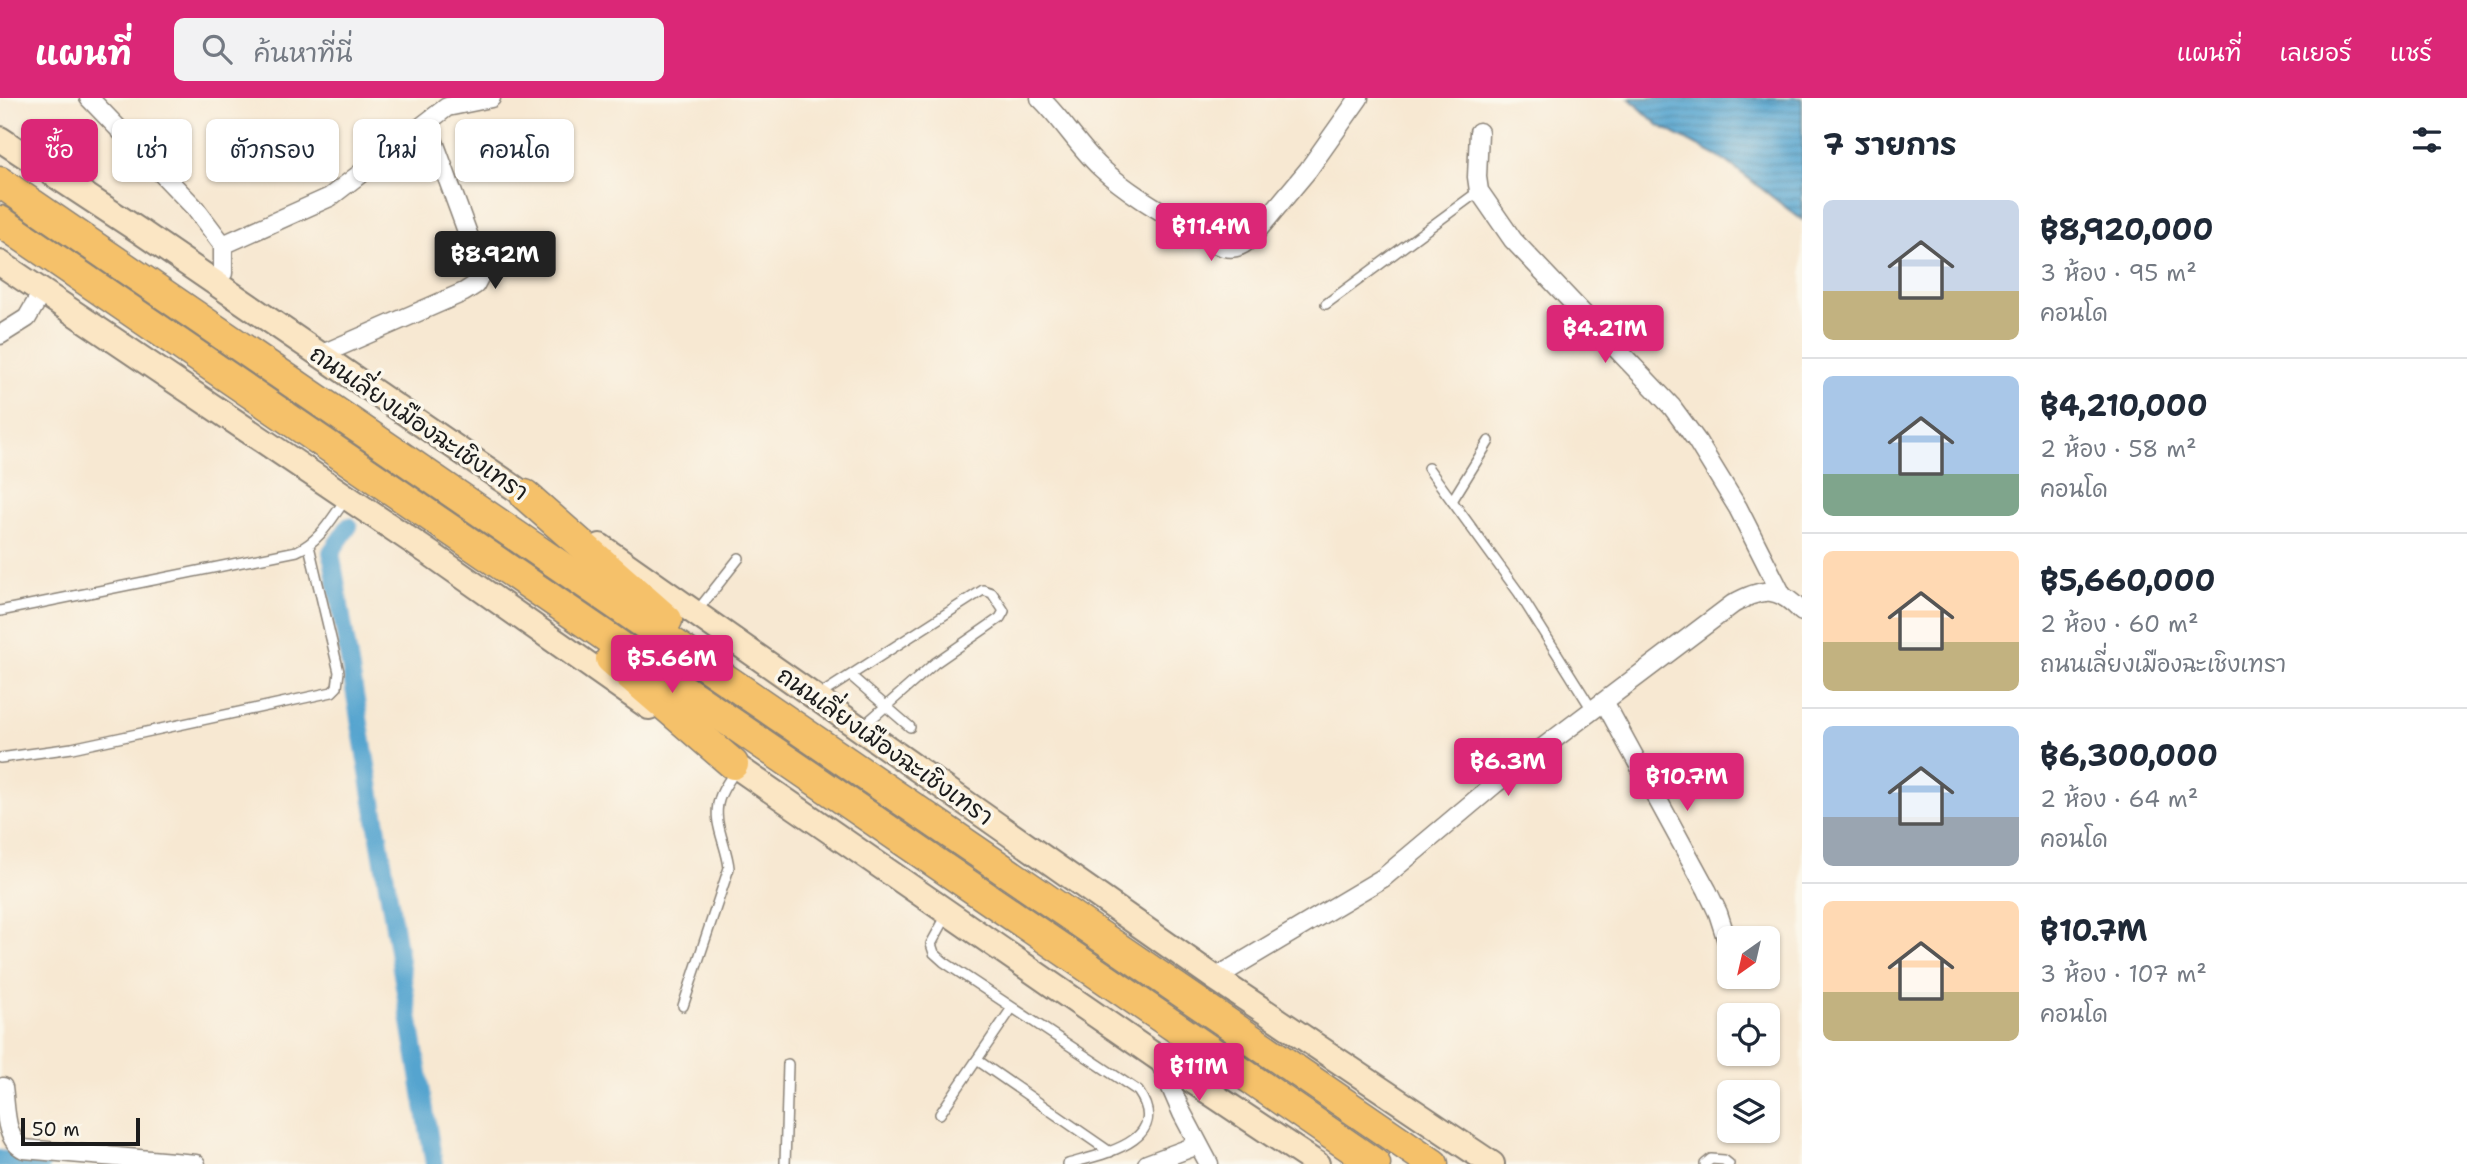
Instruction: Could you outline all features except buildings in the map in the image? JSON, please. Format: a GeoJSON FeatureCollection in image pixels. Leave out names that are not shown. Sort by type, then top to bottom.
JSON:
{"type":"FeatureCollection","features":[{"type":"Feature","properties":{"kind":"highway","name":"ถนนเลี่ยงเมืองฉะเชิงเทรา"},"geometry":{"type":"LineString","coordinates":[[0,182],[1433,1164]]}},
{"type":"Feature","properties":{"kind":"highway"},"geometry":{"type":"LineString","coordinates":[[0,221],[1375,1164]]}},
{"type":"Feature","properties":{"kind":"highway"},"geometry":{"type":"LineString","coordinates":[[525,495],[770,709]]}},
{"type":"Feature","properties":{"kind":"highway"},"geometry":{"type":"LineString","coordinates":[[497,561],[735,765]]}},
{"type":"Feature","properties":{"kind":"main road","name":"ถนนเลี่ยงเมืองฉะเชิงเทรา"},"geometry":{"type":"LineString","coordinates":[[0,139],[696,612],[1214,978],[1492,1164]]}},
{"type":"Feature","properties":{"kind":"main road"},"geometry":{"type":"LineString","coordinates":[[0,263],[347,498],[1158,1058],[1317,1164]]}},
{"type":"Feature","properties":{"kind":"street"},"geometry":{"type":"LineString","coordinates":[[89,98],[195,208],[223,245],[223,273],[216,284]]}},
{"type":"Feature","properties":{"kind":"street"},"geometry":{"type":"LineString","coordinates":[[432,119],[447,107],[491,98]]}},
{"type":"Feature","properties":{"kind":"street"},"geometry":{"type":"LineString","coordinates":[[1040,98],[1100,167],[1121,185],[1216,244],[1232,249],[1247,243],[1308,170],[1359,98]]}},
{"type":"Feature","properties":{"kind":"street"},"geometry":{"type":"LineString","coordinates":[[1479,132],[1479,191],[1513,240],[1672,407],[1697,441],[1738,508],[1782,595],[1802,612]]}},
{"type":"Feature","properties":{"kind":"street"},"geometry":{"type":"LineString","coordinates":[[320,355],[464,292],[480,278],[482,272],[472,239],[441,159]]}},
{"type":"Feature","properties":{"kind":"street"},"geometry":{"type":"LineString","coordinates":[[223,245],[330,198],[353,180]]}},
{"type":"Feature","properties":{"kind":"street"},"geometry":{"type":"LineString","coordinates":[[0,335],[27,318],[42,292]]}},
{"type":"Feature","properties":{"kind":"street"},"geometry":{"type":"LineString","coordinates":[[1214,978],[1383,878],[1496,783],[1733,604],[1752,593],[1763,591],[1782,595]]}},
{"type":"Feature","properties":{"kind":"street"},"geometry":{"type":"LineString","coordinates":[[1599,707],[1707,890],[1721,926]]}},
{"type":"Feature","properties":{"kind":"street"},"geometry":{"type":"LineString","coordinates":[[1158,1058],[1209,1164]]}},
{"type":"Feature","properties":{"kind":"street"},"geometry":{"type":"LineString","coordinates":[[3,1087],[10,1133],[14,1143],[24,1149],[196,1164]]}},
{"type":"Feature","properties":{"kind":"street"},"geometry":{"type":"LineString","coordinates":[[1154,1163],[1198,1145]]}},
{"type":"Feature","properties":{"kind":"lane"},"geometry":{"type":"LineString","coordinates":[[1326,304],[1479,191]]}},
{"type":"Feature","properties":{"kind":"lane"},"geometry":{"type":"LineString","coordinates":[[1452,500],[1489,441]]}},
{"type":"Feature","properties":{"kind":"lane"},"geometry":{"type":"LineString","coordinates":[[1428,468],[1599,707]]}},
{"type":"Feature","properties":{"kind":"lane"},"geometry":{"type":"LineString","coordinates":[[0,611],[297,551],[309,546],[324,532],[347,498]]}},
{"type":"Feature","properties":{"kind":"lane"},"geometry":{"type":"LineString","coordinates":[[0,758],[72,748],[332,692],[337,687],[339,672],[309,546]]}},
{"type":"Feature","properties":{"kind":"lane"},"geometry":{"type":"LineString","coordinates":[[696,612],[740,558]]}},
{"type":"Feature","properties":{"kind":"lane"},"geometry":{"type":"LineString","coordinates":[[816,697],[983,590],[992,593],[1004,611],[1000,618],[935,663],[859,729]]}},
{"type":"Feature","properties":{"kind":"lane"},"geometry":{"type":"LineString","coordinates":[[851,676],[910,727]]}},
{"type":"Feature","properties":{"kind":"lane"},"geometry":{"type":"LineString","coordinates":[[683,1006],[729,868],[717,814],[722,792],[735,765]]}},
{"type":"Feature","properties":{"kind":"lane"},"geometry":{"type":"LineString","coordinates":[[948,914],[931,944],[934,953],[961,975],[1138,1091],[1146,1103],[1148,1114],[1135,1139],[1110,1152],[1068,1164]]}},
{"type":"Feature","properties":{"kind":"lane"},"geometry":{"type":"LineString","coordinates":[[940,1114],[1012,1008]]}},
{"type":"Feature","properties":{"kind":"lane"},"geometry":{"type":"LineString","coordinates":[[977,1060],[1110,1152]]}},
{"type":"Feature","properties":{"kind":"lane"},"geometry":{"type":"LineString","coordinates":[[785,1164],[788,1063]]}},
{"type":"Feature","properties":{"kind":"lane"},"geometry":{"type":"LineString","coordinates":[[1705,1164],[1711,1158],[1724,1160],[1728,1164]]}},
{"type":"Feature","properties":{"kind":"water"},"geometry":{"type":"Polygon","coordinates":[[[1629,98],[1802,98],[1802,220],[1726,161],[1658,125],[1629,98]]]}},
{"type":"Feature","properties":{"kind":"waterway"},"geometry":{"type":"LineString","coordinates":[[349,526],[331,552],[434,1164]]}},
{"type":"Feature","properties":{"kind":"waterway"},"geometry":{"type":"LineString","coordinates":[[0,1159],[41,1164]]}}]}
